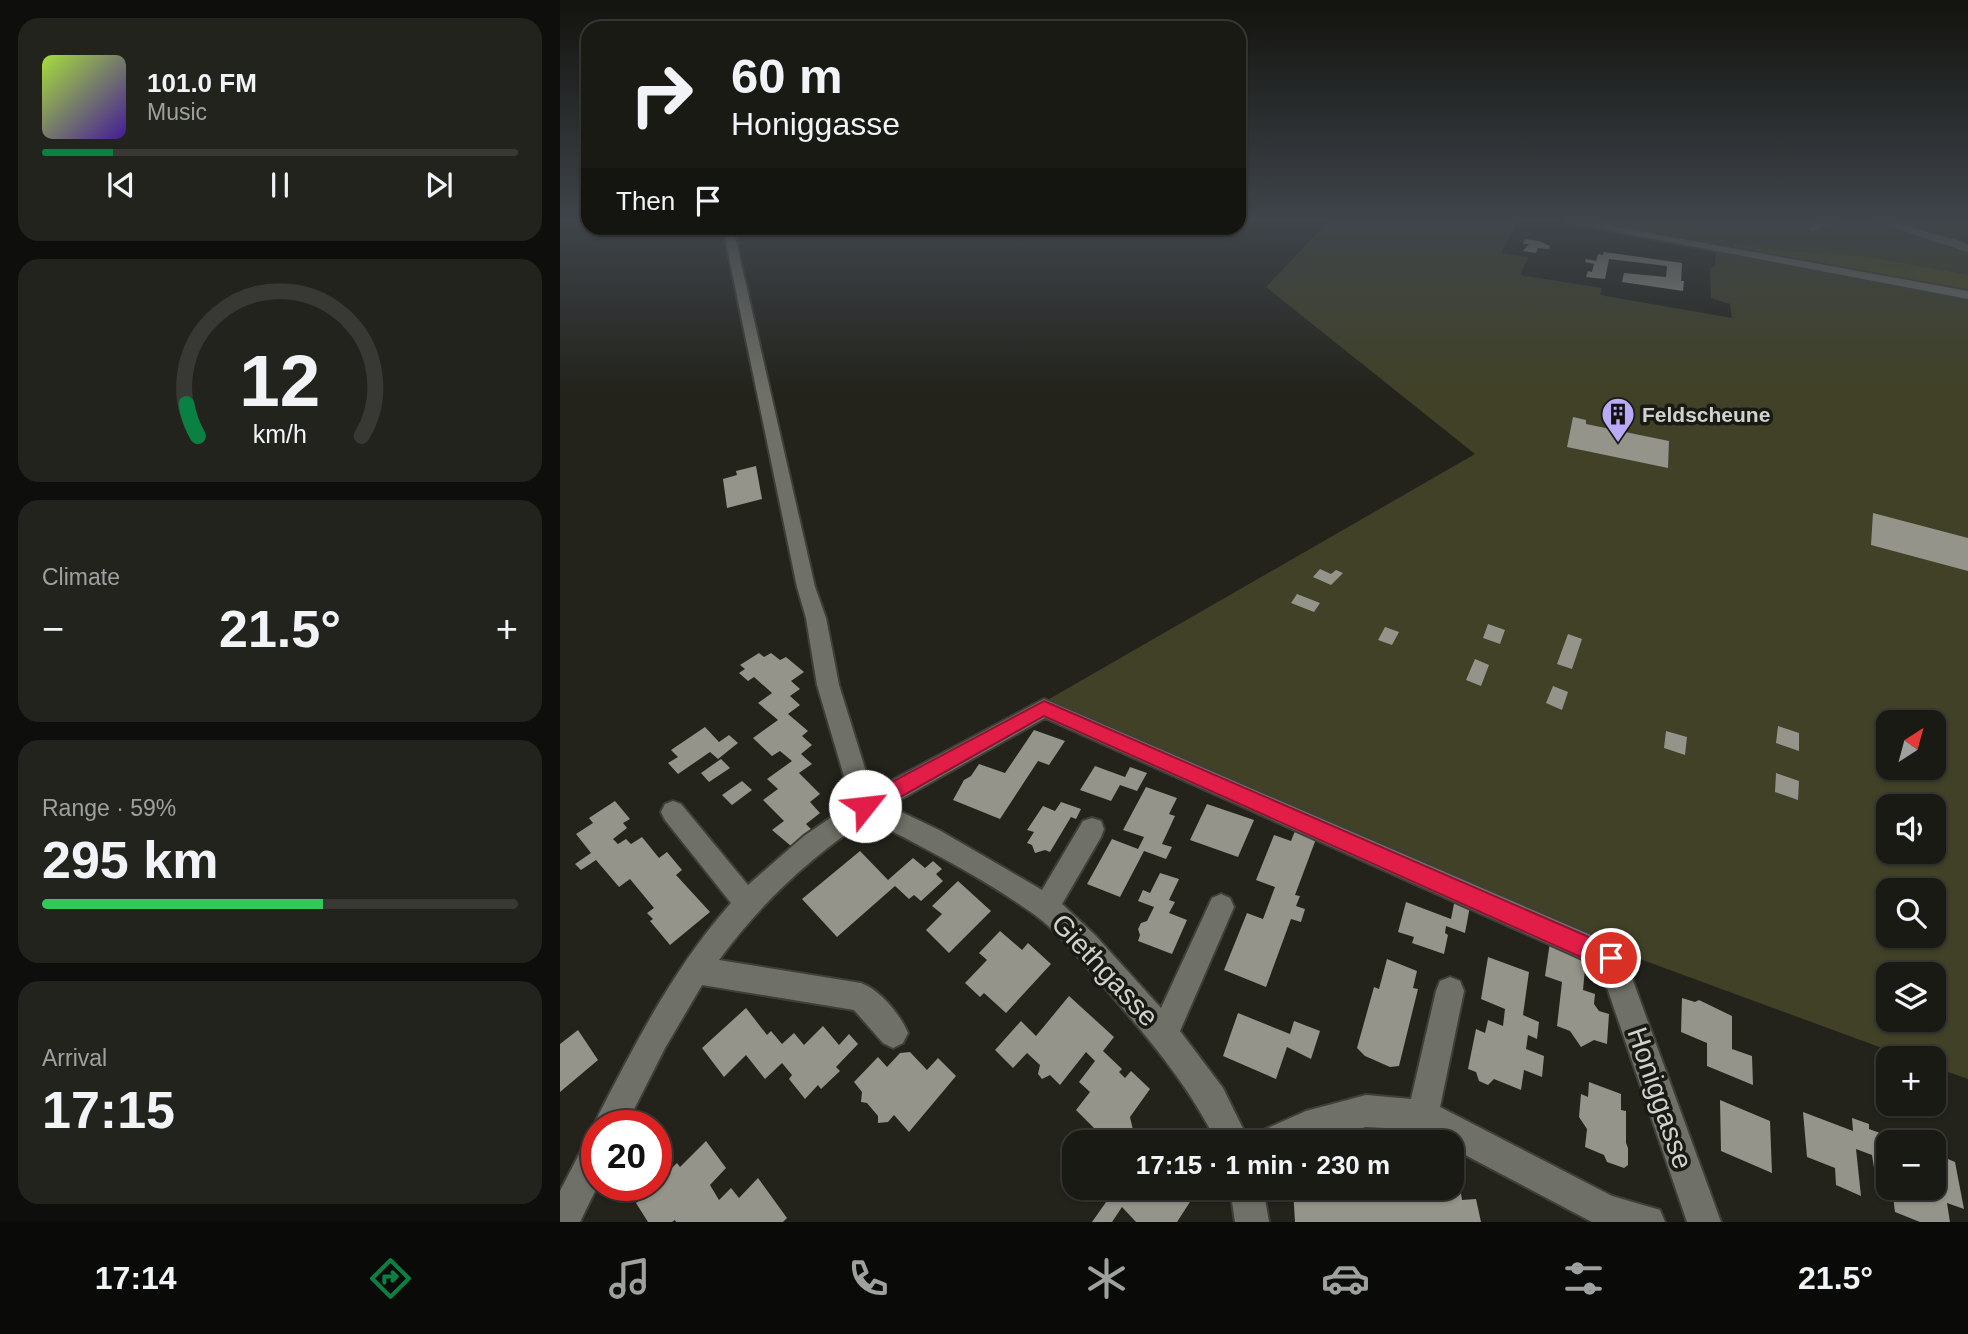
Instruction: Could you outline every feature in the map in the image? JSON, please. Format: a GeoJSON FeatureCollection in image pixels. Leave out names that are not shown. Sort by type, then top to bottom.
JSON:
{"type":"FeatureCollection","features":[{"type":"Feature","properties":{"kind":"street"},"geometry":{"type":"LineString","coordinates":[[617,1110],[634,1075],[695,970],[747,903],[808,848],[865,806],[828,685],[739,279]]}},
{"type":"Feature","properties":{"kind":"street"},"geometry":{"type":"LineString","coordinates":[[1881,279],[1968,295]]}},
{"type":"Feature","properties":{"kind":"street","name":"Honiggasse"},"geometry":{"type":"LineString","coordinates":[[865,806],[1044,708],[1611,958],[1704,1222]]}},
{"type":"Feature","properties":{"kind":"street","name":"Giethgasse"},"geometry":{"type":"LineString","coordinates":[[865,806],[930,838],[1046,907],[1086,945],[1164,1034],[1212,1099],[1228,1130]]}},
{"type":"Feature","properties":{"kind":"street"},"geometry":{"type":"LineString","coordinates":[[673,812],[747,903]]}},
{"type":"Feature","properties":{"kind":"street","name":"Giethgasse"},"geometry":{"type":"LineString","coordinates":[[1046,907],[1092,829]]}},
{"type":"Feature","properties":{"kind":"street","name":"Giethgasse"},"geometry":{"type":"LineString","coordinates":[[1164,1034],[1221,907]]}},
{"type":"Feature","properties":{"kind":"street"},"geometry":{"type":"LineString","coordinates":[[695,970],[861,997],[893,1033]]}},
{"type":"Feature","properties":{"kind":"street"},"geometry":{"type":"LineString","coordinates":[[1423,1115],[1450,991]]}},
{"type":"Feature","properties":{"kind":"street"},"geometry":{"type":"LineString","coordinates":[[1299,1130],[1366,1111],[1423,1115],[1608,1212],[1648,1222]]}},
{"type":"Feature","properties":{"kind":"street"},"geometry":{"type":"LineString","coordinates":[[562,1222],[581,1184]]}},
{"type":"Feature","properties":{"kind":"street"},"geometry":{"type":"LineString","coordinates":[[1248,1200],[1252,1222]]}},
{"type":"Feature","properties":{"kind":"green space"},"geometry":{"type":"Polygon","coordinates":[[[1274,279],[1545,279],[1602,288],[1600,295],[1732,318],[1730,304],[1711,298],[1710,279],[1870,279],[1968,297],[1968,1079],[1946,1071],[1946,1046],[1877,1046],[1610,948],[1044,702],[1475,454],[1266,287],[1274,279]]]}},
{"type":"Feature","properties":{"kind":"green space"},"geometry":{"type":"Polygon","coordinates":[[[1901,279],[1968,279],[1968,291],[1901,279]]]}},
{"type":"Feature","properties":{"kind":"shaded area"},"geometry":{"type":"Polygon","coordinates":[[[1905,279],[1968,279],[1968,290],[1905,279]]]}},
{"type":"Feature","properties":{"kind":"building"},"geometry":{"type":"Polygon","coordinates":[[[1623,279],[1684,281],[1683,291],[1622,282],[1623,279]]]}},
{"type":"Feature","properties":{"kind":"building","name":"Feldscheune"},"geometry":{"type":"Polygon","coordinates":[[[1573,417],[1586,420],[1586,424],[1669,441],[1668,468],[1567,447],[1573,417]]]}},
{"type":"Feature","properties":{"kind":"building"},"geometry":{"type":"Polygon","coordinates":[[[756,466],[762,499],[727,508],[723,479],[737,475],[736,471],[756,466]]]}},
{"type":"Feature","properties":{"kind":"building"},"geometry":{"type":"Polygon","coordinates":[[[1873,513],[1968,538],[1968,571],[1871,545],[1873,513]]]}},
{"type":"Feature","properties":{"kind":"building"},"geometry":{"type":"Polygon","coordinates":[[[1320,569],[1331,574],[1336,570],[1343,573],[1331,585],[1313,577],[1320,569]]]}},
{"type":"Feature","properties":{"kind":"building"},"geometry":{"type":"Polygon","coordinates":[[[1297,594],[1320,603],[1314,612],[1291,603],[1297,594]]]}},
{"type":"Feature","properties":{"kind":"building"},"geometry":{"type":"Polygon","coordinates":[[[1488,624],[1505,630],[1500,644],[1483,638],[1488,624]]]}},
{"type":"Feature","properties":{"kind":"building"},"geometry":{"type":"Polygon","coordinates":[[[1385,627],[1399,632],[1392,645],[1378,640],[1385,627]]]}},
{"type":"Feature","properties":{"kind":"building"},"geometry":{"type":"Polygon","coordinates":[[[1568,634],[1582,639],[1572,669],[1557,664],[1568,634]]]}},
{"type":"Feature","properties":{"kind":"building"},"geometry":{"type":"Polygon","coordinates":[[[759,653],[764,657],[771,653],[780,660],[786,657],[804,672],[791,681],[800,689],[790,696],[800,705],[788,714],[808,731],[802,736],[812,745],[801,754],[812,764],[799,773],[820,794],[810,802],[820,813],[806,824],[811,829],[791,846],[772,830],[784,821],[763,800],[778,789],[767,779],[792,761],[780,751],[772,756],[753,738],[778,720],[758,703],[772,693],[754,677],[748,681],[739,673],[745,669],[740,665],[759,653]]]}},
{"type":"Feature","properties":{"kind":"building"},"geometry":{"type":"Polygon","coordinates":[[[1475,659],[1489,665],[1481,686],[1466,680],[1475,659]]]}},
{"type":"Feature","properties":{"kind":"building"},"geometry":{"type":"Polygon","coordinates":[[[1553,686],[1568,692],[1562,710],[1546,703],[1553,686]]]}},
{"type":"Feature","properties":{"kind":"building"},"geometry":{"type":"Polygon","coordinates":[[[1778,726],[1799,733],[1799,751],[1776,743],[1778,726]]]}},
{"type":"Feature","properties":{"kind":"building"},"geometry":{"type":"Polygon","coordinates":[[[705,727],[719,742],[729,735],[738,743],[718,759],[710,752],[678,774],[668,763],[678,757],[671,750],[705,727]]]}},
{"type":"Feature","properties":{"kind":"building"},"geometry":{"type":"Polygon","coordinates":[[[1034,730],[1065,741],[1049,765],[1038,761],[1000,819],[953,800],[964,780],[971,776],[979,764],[1005,773],[1034,730]]]}},
{"type":"Feature","properties":{"kind":"building"},"geometry":{"type":"Polygon","coordinates":[[[1666,731],[1687,737],[1685,755],[1664,748],[1666,731]]]}},
{"type":"Feature","properties":{"kind":"building"},"geometry":{"type":"Polygon","coordinates":[[[721,759],[730,768],[709,782],[701,773],[721,759]]]}},
{"type":"Feature","properties":{"kind":"building"},"geometry":{"type":"Polygon","coordinates":[[[1095,766],[1125,777],[1130,767],[1147,773],[1137,791],[1120,785],[1111,801],[1080,790],[1095,766]]]}},
{"type":"Feature","properties":{"kind":"building"},"geometry":{"type":"Polygon","coordinates":[[[1776,773],[1799,781],[1798,800],[1775,792],[1776,773]]]}},
{"type":"Feature","properties":{"kind":"building"},"geometry":{"type":"Polygon","coordinates":[[[742,781],[752,790],[732,805],[722,795],[742,781]]]}},
{"type":"Feature","properties":{"kind":"building"},"geometry":{"type":"Polygon","coordinates":[[[1146,787],[1177,798],[1169,814],[1175,816],[1162,844],[1172,847],[1166,859],[1144,851],[1120,897],[1087,884],[1112,839],[1138,849],[1144,837],[1123,830],[1146,787]]]}},
{"type":"Feature","properties":{"kind":"building"},"geometry":{"type":"Polygon","coordinates":[[[615,801],[630,819],[623,823],[627,828],[613,839],[618,844],[626,839],[631,844],[642,837],[659,858],[667,852],[682,870],[676,875],[710,912],[670,945],[650,921],[653,919],[647,913],[654,908],[630,879],[619,887],[596,860],[581,870],[575,864],[591,853],[576,834],[593,823],[589,818],[615,801]]]}},
{"type":"Feature","properties":{"kind":"building"},"geometry":{"type":"Polygon","coordinates":[[[1061,802],[1081,809],[1076,819],[1071,817],[1050,852],[1045,850],[1035,853],[1032,845],[1027,843],[1034,832],[1027,830],[1043,806],[1055,811],[1061,802]]]}},
{"type":"Feature","properties":{"kind":"building"},"geometry":{"type":"Polygon","coordinates":[[[1207,804],[1254,820],[1238,857],[1190,840],[1207,804]]]}},
{"type":"Feature","properties":{"kind":"building"},"geometry":{"type":"Polygon","coordinates":[[[1295,831],[1316,839],[1295,895],[1300,896],[1296,906],[1305,909],[1301,922],[1291,919],[1266,987],[1224,970],[1247,913],[1263,919],[1275,887],[1256,880],[1274,835],[1291,841],[1295,831]]]}},
{"type":"Feature","properties":{"kind":"building"},"geometry":{"type":"Polygon","coordinates":[[[860,851],[888,880],[913,858],[925,868],[933,861],[942,869],[936,874],[943,881],[921,901],[914,895],[909,899],[895,886],[837,937],[802,899],[860,851]]]}},
{"type":"Feature","properties":{"kind":"building"},"geometry":{"type":"Polygon","coordinates":[[[1160,873],[1179,879],[1169,900],[1175,902],[1169,913],[1187,920],[1172,954],[1138,941],[1138,929],[1141,923],[1147,921],[1154,907],[1138,901],[1143,890],[1150,893],[1160,873]]]}},
{"type":"Feature","properties":{"kind":"building"},"geometry":{"type":"Polygon","coordinates":[[[958,881],[991,911],[949,953],[926,930],[942,914],[932,906],[958,881]]]}},
{"type":"Feature","properties":{"kind":"building"},"geometry":{"type":"Polygon","coordinates":[[[1455,899],[1470,906],[1465,933],[1446,926],[1445,933],[1448,935],[1444,954],[1412,943],[1414,937],[1398,932],[1406,902],[1451,919],[1455,899]]]}},
{"type":"Feature","properties":{"kind":"building"},"geometry":{"type":"Polygon","coordinates":[[[1000,931],[1022,950],[1028,943],[1051,964],[1006,1013],[984,993],[980,997],[965,983],[987,960],[979,953],[1000,931]]]}},
{"type":"Feature","properties":{"kind":"building"},"geometry":{"type":"Polygon","coordinates":[[[1550,942],[1586,958],[1583,990],[1595,994],[1594,1004],[1599,1011],[1609,1014],[1607,1044],[1594,1040],[1581,1047],[1570,1031],[1557,1026],[1562,982],[1545,976],[1550,942]]]}},
{"type":"Feature","properties":{"kind":"building"},"geometry":{"type":"Polygon","coordinates":[[[1488,957],[1529,972],[1523,1015],[1539,1022],[1537,1039],[1528,1035],[1526,1049],[1544,1056],[1542,1077],[1524,1070],[1521,1090],[1494,1079],[1488,1085],[1479,1081],[1476,1072],[1468,1069],[1476,1029],[1485,1033],[1488,1020],[1503,1026],[1505,1009],[1481,999],[1488,957]]]}},
{"type":"Feature","properties":{"kind":"building"},"geometry":{"type":"Polygon","coordinates":[[[1387,959],[1417,971],[1413,988],[1418,989],[1399,1066],[1390,1067],[1365,1056],[1357,1048],[1374,987],[1379,989],[1387,959]]]}},
{"type":"Feature","properties":{"kind":"building"},"geometry":{"type":"Polygon","coordinates":[[[1069,996],[1114,1037],[1103,1051],[1122,1069],[1119,1072],[1125,1078],[1131,1071],[1150,1089],[1130,1117],[1133,1130],[1096,1130],[1076,1110],[1090,1092],[1079,1082],[1095,1061],[1086,1052],[1060,1085],[1050,1075],[1042,1079],[1038,1074],[1040,1065],[1027,1053],[1013,1068],[995,1050],[1021,1021],[1036,1036],[1069,996]]]}},
{"type":"Feature","properties":{"kind":"building"},"geometry":{"type":"Polygon","coordinates":[[[1682,998],[1695,1002],[1699,1000],[1732,1016],[1732,1049],[1752,1056],[1753,1085],[1707,1066],[1707,1043],[1681,1032],[1682,998]]]}},
{"type":"Feature","properties":{"kind":"building"},"geometry":{"type":"Polygon","coordinates":[[[746,1008],[767,1035],[771,1031],[782,1044],[794,1033],[804,1045],[823,1026],[839,1045],[849,1034],[858,1044],[836,1067],[840,1071],[821,1089],[818,1085],[805,1099],[789,1079],[792,1075],[782,1063],[765,1079],[746,1055],[724,1077],[702,1048],[746,1008]]]}},
{"type":"Feature","properties":{"kind":"building"},"geometry":{"type":"Polygon","coordinates":[[[1238,1013],[1290,1034],[1294,1021],[1320,1031],[1311,1059],[1287,1047],[1276,1079],[1223,1056],[1238,1013]]]}},
{"type":"Feature","properties":{"kind":"building"},"geometry":{"type":"Polygon","coordinates":[[[578,1030],[598,1060],[560,1092],[560,1044],[578,1030]]]}},
{"type":"Feature","properties":{"kind":"building"},"geometry":{"type":"Polygon","coordinates":[[[910,1052],[927,1070],[938,1058],[956,1076],[909,1132],[894,1115],[888,1122],[878,1123],[878,1116],[867,1103],[861,1102],[862,1092],[854,1082],[878,1057],[887,1067],[900,1053],[910,1052]]]}},
{"type":"Feature","properties":{"kind":"building"},"geometry":{"type":"Polygon","coordinates":[[[1589,1082],[1621,1094],[1621,1110],[1626,1111],[1628,1148],[1628,1165],[1624,1168],[1607,1162],[1604,1155],[1585,1147],[1587,1129],[1579,1117],[1581,1094],[1588,1097],[1589,1082]]]}},
{"type":"Feature","properties":{"kind":"building"},"geometry":{"type":"Polygon","coordinates":[[[1720,1100],[1770,1121],[1772,1173],[1721,1151],[1720,1100]]]}},
{"type":"Feature","properties":{"kind":"building"},"geometry":{"type":"Polygon","coordinates":[[[1803,1112],[1853,1131],[1852,1118],[1869,1124],[1869,1129],[1876,1132],[1876,1174],[1872,1155],[1856,1149],[1861,1196],[1836,1185],[1835,1168],[1807,1157],[1803,1112]]]}},
{"type":"Feature","properties":{"kind":"building"},"geometry":{"type":"Polygon","coordinates":[[[706,1141],[726,1168],[710,1185],[719,1200],[731,1188],[739,1198],[758,1178],[787,1218],[783,1222],[648,1222],[636,1203],[672,1201],[672,1168],[677,1163],[680,1167],[706,1141]]]}},
{"type":"Feature","properties":{"kind":"building"},"geometry":{"type":"Polygon","coordinates":[[[1946,1158],[1955,1162],[1964,1209],[1947,1203],[1950,1222],[1920,1222],[1895,1212],[1894,1200],[1946,1200],[1946,1158]]]}},
{"type":"Feature","properties":{"kind":"building"},"geometry":{"type":"Polygon","coordinates":[[[1476,1199],[1481,1222],[1295,1222],[1294,1200],[1476,1199]]]}},
{"type":"Feature","properties":{"kind":"building"},"geometry":{"type":"Polygon","coordinates":[[[1108,1200],[1191,1200],[1177,1222],[1136,1222],[1122,1207],[1112,1222],[1092,1222],[1108,1200]]]}},
{"type":"Feature","properties":{"kind":"place","name":"Feldscheune"},"geometry":{"type":"Point","coordinates":[1618,444]}},
{"type":"Feature","properties":{"kind":"route"},"geometry":{"type":"LineString","coordinates":[[865,806],[1044,708],[1611,958]]}}]}
